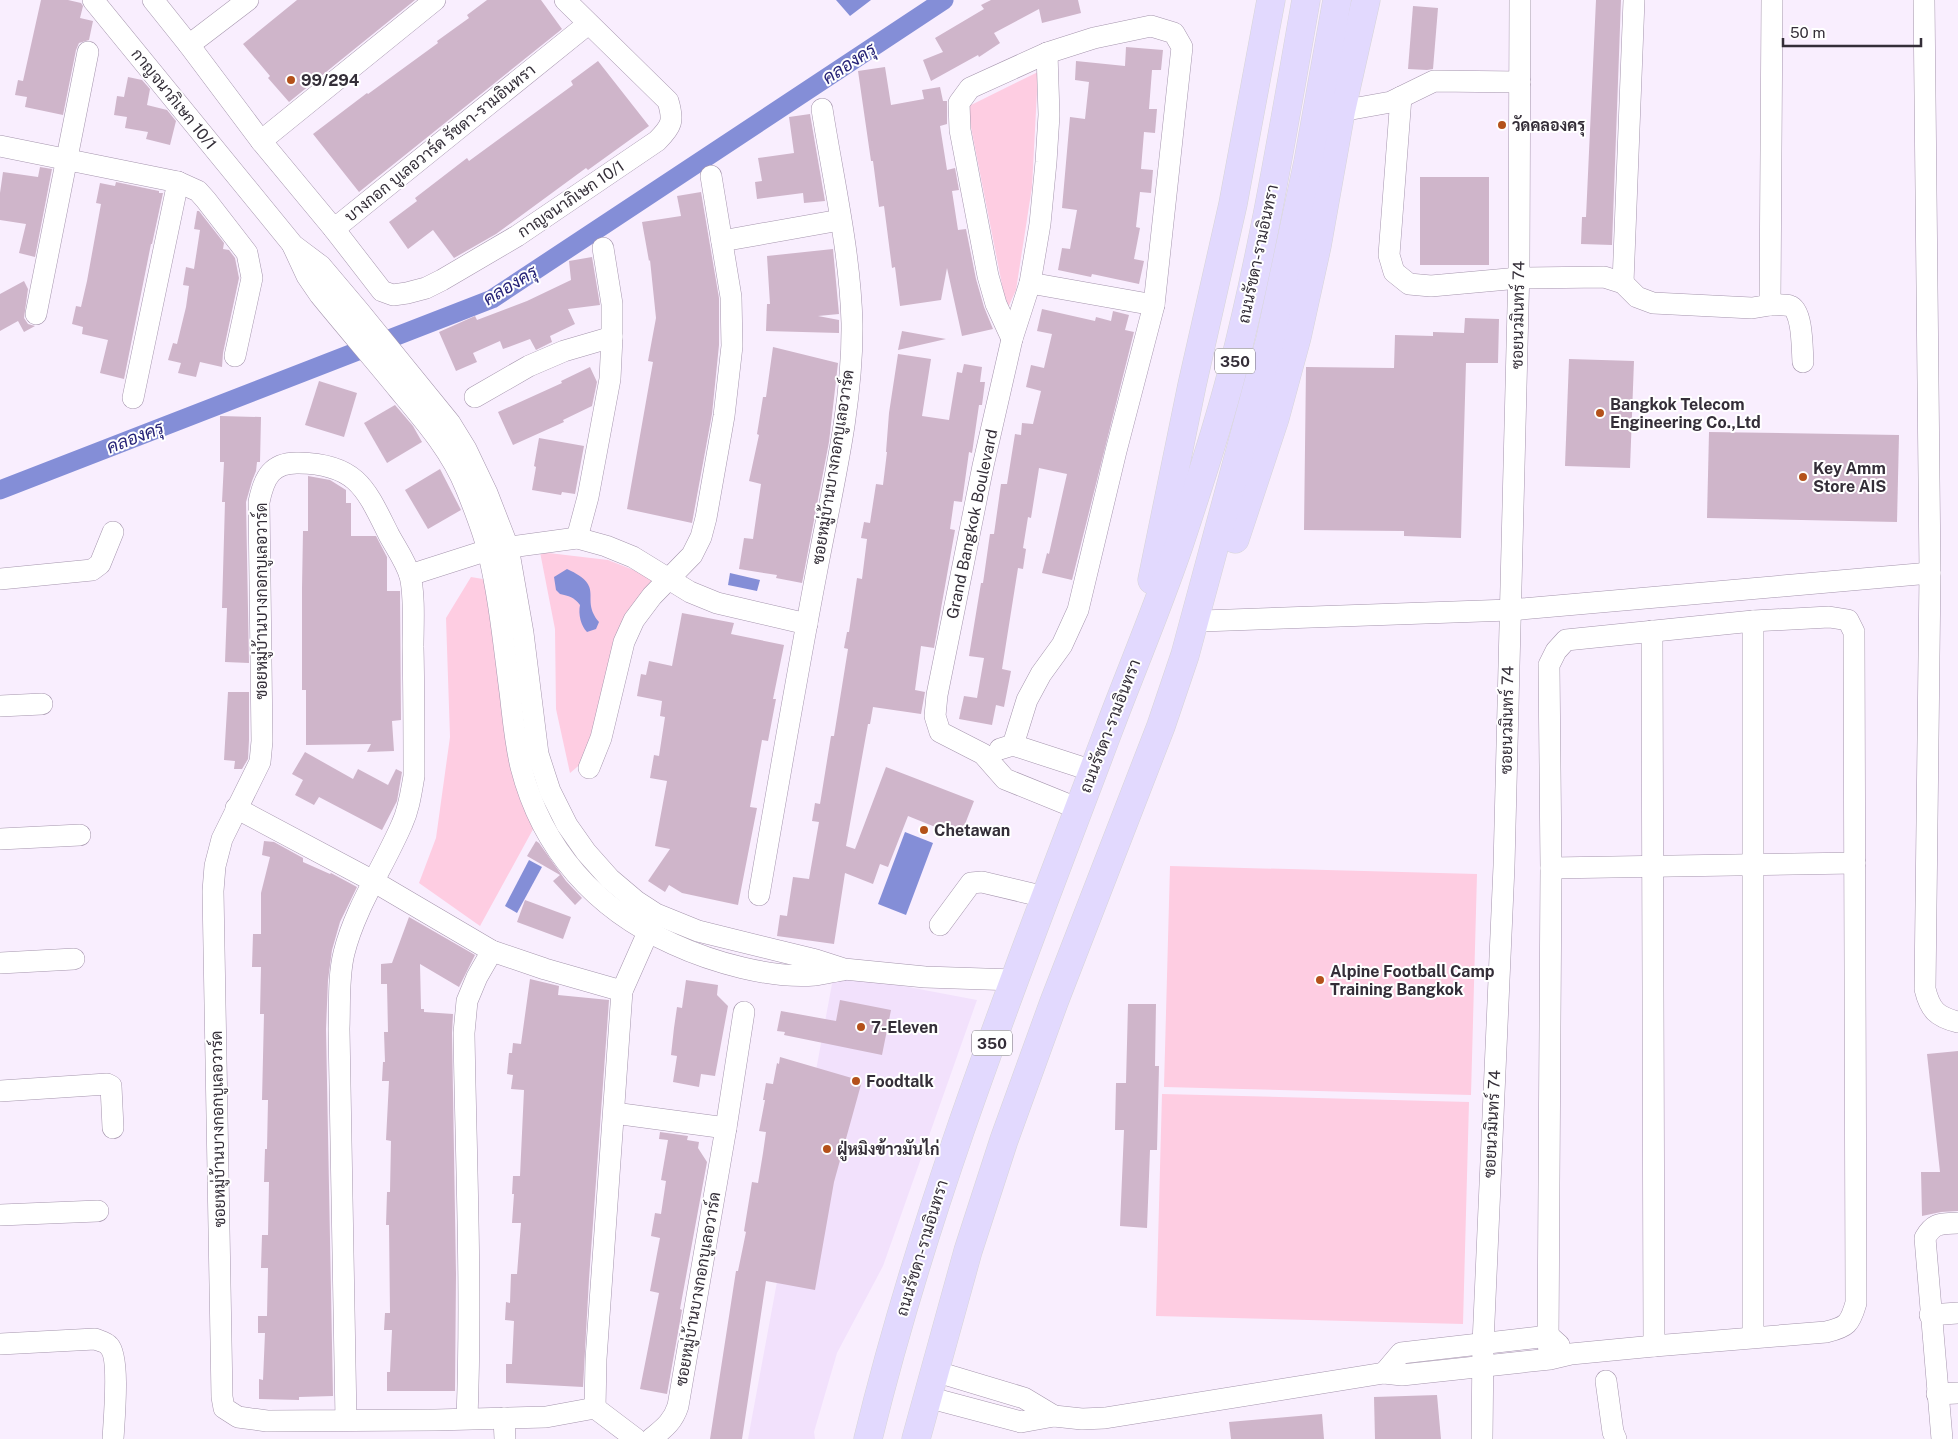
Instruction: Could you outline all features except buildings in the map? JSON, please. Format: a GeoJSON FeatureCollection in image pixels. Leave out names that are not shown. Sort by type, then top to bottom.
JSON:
{"type":"FeatureCollection","features":[{"type":"Feature","properties":{"kind":"main road"},"geometry":{"type":"LineString","coordinates":[[1137,655],[1192,385],[1234,195],[1271,0]]}},
{"type":"Feature","properties":{"kind":"main road","name":"ถนนรัชดา-รามอินทรา"},"geometry":{"type":"LineString","coordinates":[[868,1439],[881,1384],[911,1278],[944,1177],[1045,898],[1178,549],[1206,461],[1232,372],[1259,251],[1306,0]]}},
{"type":"Feature","properties":{"kind":"main road","name":"ถนนรัชดา-รามอินทรา"},"geometry":{"type":"LineString","coordinates":[[916,1439],[968,1251],[1004,1140],[1054,1002],[1161,726],[1185,655],[1270,340],[1308,162],[1336,0]]}},
{"type":"Feature","properties":{"kind":"main road"},"geometry":{"type":"LineString","coordinates":[[1185,655],[1202,621],[1228,558],[1275,418],[1297,337],[1317,246],[1341,110],[1366,0]]}},
{"type":"Feature","properties":{"kind":"street","name":"กาญจนาภิเษก 10/1"},"geometry":{"type":"LineString","coordinates":[[93,0],[293,245],[307,276],[351,317],[386,360],[452,460],[498,548]]}},
{"type":"Feature","properties":{"kind":"street","name":"บางกอก บูเลอวาร์ด รัชดา-รามอินทรา"},"geometry":{"type":"LineString","coordinates":[[153,0],[261,141],[334,229],[588,24]]}},
{"type":"Feature","properties":{"kind":"street"},"geometry":{"type":"LineString","coordinates":[[189,45],[248,0]]}},
{"type":"Feature","properties":{"kind":"street"},"geometry":{"type":"LineString","coordinates":[[261,141],[435,0]]}},
{"type":"Feature","properties":{"kind":"street","name":"กาญจนาภิเษก 10/1"},"geometry":{"type":"LineString","coordinates":[[334,229],[382,290],[393,295],[426,288],[517,236],[657,141],[668,130],[672,117],[668,101],[565,0]]}},
{"type":"Feature","properties":{"kind":"street","name":"ซอยนวมินทร์ 74"},"geometry":{"type":"LineString","coordinates":[[1482,1439],[1482,1366],[1504,866],[1519,278],[1520,0]]}},
{"type":"Feature","properties":{"kind":"street"},"geometry":{"type":"LineString","coordinates":[[1622,283],[1634,0]]}},
{"type":"Feature","properties":{"kind":"street"},"geometry":{"type":"LineString","coordinates":[[1770,305],[1772,0]]}},
{"type":"Feature","properties":{"kind":"street"},"geometry":{"type":"LineString","coordinates":[[1924,0],[1930,573],[1925,989],[1929,1004],[1938,1015],[1958,1022]]}},
{"type":"Feature","properties":{"kind":"street"},"geometry":{"type":"LineString","coordinates":[[1012,339],[996,304],[988,276],[960,130],[959,103],[970,88],[1047,53],[1094,38],[1151,26],[1174,33],[1182,47],[1154,306],[1116,451],[1078,610],[1062,645],[1041,674],[1027,700],[1013,745]]}},
{"type":"Feature","properties":{"kind":"street"},"geometry":{"type":"LineString","coordinates":[[36,314],[88,52]]}},
{"type":"Feature","properties":{"kind":"street","name":"Grand Bangkok Boulevard"},"geometry":{"type":"LineString","coordinates":[[1047,53],[1049,115],[1040,224],[1030,283],[1012,339],[972,516],[937,695],[935,716],[940,732],[983,754],[1005,779],[1079,809]]}},
{"type":"Feature","properties":{"kind":"street"},"geometry":{"type":"LineString","coordinates":[[1341,110],[1391,102],[1434,81],[1520,82]]}},
{"type":"Feature","properties":{"kind":"street"},"geometry":{"type":"LineString","coordinates":[[1401,97],[1389,255],[1394,272],[1409,284],[1432,286],[1519,278],[1604,277],[1622,283],[1637,297],[1653,302],[1752,308],[1770,305],[1791,306],[1797,311],[1803,362]]}},
{"type":"Feature","properties":{"kind":"street","name":"ซอยหมู่บ้านบางกอกบูเลอวาร์ด"},"geometry":{"type":"LineString","coordinates":[[759,896],[806,624],[835,476],[846,407],[850,364],[852,324],[850,287],[822,109]]}},
{"type":"Feature","properties":{"kind":"street"},"geometry":{"type":"LineString","coordinates":[[0,146],[178,182],[198,191],[247,253],[252,278],[235,356]]}},
{"type":"Feature","properties":{"kind":"street"},"geometry":{"type":"LineString","coordinates":[[589,768],[600,738],[624,642],[634,620],[652,596],[692,555],[701,538],[724,416],[732,346],[731,296],[711,176]]}},
{"type":"Feature","properties":{"kind":"street"},"geometry":{"type":"LineString","coordinates":[[134,398],[178,182]]}},
{"type":"Feature","properties":{"kind":"street"},"geometry":{"type":"LineString","coordinates":[[722,240],[840,220]]}},
{"type":"Feature","properties":{"kind":"street"},"geometry":{"type":"LineString","coordinates":[[577,538],[588,497],[608,388],[612,337],[612,304],[603,248]]}},
{"type":"Feature","properties":{"kind":"street"},"geometry":{"type":"LineString","coordinates":[[1030,283],[1154,306]]}},
{"type":"Feature","properties":{"kind":"street"},"geometry":{"type":"LineString","coordinates":[[475,397],[529,366],[564,351],[612,337]]}},
{"type":"Feature","properties":{"kind":"street","name":"ซอยหมู่บ้านบางกอกบูเลอวาร์ด"},"geometry":{"type":"LineString","coordinates":[[346,1420],[339,1039],[340,976],[349,937],[373,881],[402,824],[410,802],[414,776],[413,613],[410,575],[363,488],[349,475],[333,466],[290,463],[277,466],[267,477],[261,488],[259,502],[262,741],[260,762],[222,839],[215,866],[213,891],[222,1397],[224,1408],[231,1414],[267,1430],[346,1420],[390,1429],[467,1418],[504,1429],[546,1417],[595,1408]]}},
{"type":"Feature","properties":{"kind":"street"},"geometry":{"type":"LineString","coordinates":[[0,579],[92,570],[100,564],[113,532]]}},
{"type":"Feature","properties":{"kind":"street"},"geometry":{"type":"LineString","coordinates":[[410,575],[498,548],[577,538],[606,546],[633,557],[690,592],[717,603],[806,624]]}},
{"type":"Feature","properties":{"kind":"street"},"geometry":{"type":"LineString","coordinates":[[498,548],[504,641],[514,731],[520,765],[529,796],[548,835],[571,869],[596,896],[624,918],[652,924],[700,957],[740,967],[787,974],[815,975],[844,970],[1015,980]]}},
{"type":"Feature","properties":{"kind":"street"},"geometry":{"type":"LineString","coordinates":[[1202,621],[1510,610],[1930,573]]}},
{"type":"Feature","properties":{"kind":"street"},"geometry":{"type":"LineString","coordinates":[[927,1397],[1022,1422],[1054,1416],[1082,1419],[1105,1418],[1384,1373],[1402,1375],[1550,1359],[1571,1354],[1826,1332],[1842,1328],[1851,1321],[1856,1303],[1855,862],[1854,632],[1848,620],[1829,617],[1754,622],[1566,640],[1556,651],[1549,666],[1551,868],[1548,1336],[1550,1359]]}},
{"type":"Feature","properties":{"kind":"street"},"geometry":{"type":"LineString","coordinates":[[1753,1337],[1754,622]]}},
{"type":"Feature","properties":{"kind":"street"},"geometry":{"type":"LineString","coordinates":[[1652,631],[1654,1346]]}},
{"type":"Feature","properties":{"kind":"street"},"geometry":{"type":"LineString","coordinates":[[0,706],[42,704]]}},
{"type":"Feature","properties":{"kind":"street"},"geometry":{"type":"LineString","coordinates":[[983,754],[1013,745],[1093,771]]}},
{"type":"Feature","properties":{"kind":"street"},"geometry":{"type":"LineString","coordinates":[[236,808],[373,881],[492,951],[545,969],[622,991]]}},
{"type":"Feature","properties":{"kind":"street"},"geometry":{"type":"LineString","coordinates":[[0,839],[80,834]]}},
{"type":"Feature","properties":{"kind":"street"},"geometry":{"type":"LineString","coordinates":[[1551,868],[1855,862]]}},
{"type":"Feature","properties":{"kind":"street"},"geometry":{"type":"LineString","coordinates":[[940,925],[971,883],[982,882],[1045,898]]}},
{"type":"Feature","properties":{"kind":"street"},"geometry":{"type":"LineString","coordinates":[[636,1439],[595,1408],[596,1359],[622,991],[652,924]]}},
{"type":"Feature","properties":{"kind":"street"},"geometry":{"type":"LineString","coordinates":[[467,1418],[470,1359],[464,1033],[468,1001],[477,977],[492,951]]}},
{"type":"Feature","properties":{"kind":"street"},"geometry":{"type":"LineString","coordinates":[[0,963],[74,960]]}},
{"type":"Feature","properties":{"kind":"street","name":"ซอยหมู่บ้านบางกอกบูเลอวาร์ด"},"geometry":{"type":"LineString","coordinates":[[651,1439],[669,1424],[675,1416],[678,1406],[744,1012]]}},
{"type":"Feature","properties":{"kind":"street"},"geometry":{"type":"LineString","coordinates":[[0,1091],[107,1084],[110,1086],[113,1128]]}},
{"type":"Feature","properties":{"kind":"street"},"geometry":{"type":"LineString","coordinates":[[614,1113],[726,1128]]}},
{"type":"Feature","properties":{"kind":"street"},"geometry":{"type":"LineString","coordinates":[[0,1215],[98,1211]]}},
{"type":"Feature","properties":{"kind":"street"},"geometry":{"type":"LineString","coordinates":[[1942,1439],[1948,1394],[1930,1315],[1925,1238],[1930,1228],[1940,1224],[1958,1223]]}},
{"type":"Feature","properties":{"kind":"street"},"geometry":{"type":"LineString","coordinates":[[1930,1315],[1958,1312]]}},
{"type":"Feature","properties":{"kind":"street"},"geometry":{"type":"LineString","coordinates":[[1384,1373],[1401,1354],[1548,1336],[1571,1354]]}},
{"type":"Feature","properties":{"kind":"street"},"geometry":{"type":"LineString","coordinates":[[0,1344],[96,1339],[109,1344],[114,1352],[116,1378],[113,1439]]}},
{"type":"Feature","properties":{"kind":"street"},"geometry":{"type":"LineString","coordinates":[[934,1371],[1024,1398],[1054,1416]]}},
{"type":"Feature","properties":{"kind":"street"},"geometry":{"type":"LineString","coordinates":[[1606,1381],[1613,1432],[1616,1439]]}},
{"type":"Feature","properties":{"kind":"shaded area"},"geometry":{"type":"Polygon","coordinates":[[[1038,72],[1032,187],[1016,290],[1007,310],[967,107],[1038,72]]]}},
{"type":"Feature","properties":{"kind":"shaded area"},"geometry":{"type":"Polygon","coordinates":[[[540,552],[608,560],[662,581],[628,622],[583,762],[570,773],[556,709],[555,629],[540,552]]]}},
{"type":"Feature","properties":{"kind":"shaded area"},"geometry":{"type":"Polygon","coordinates":[[[471,577],[489,580],[537,822],[480,926],[419,883],[436,838],[450,737],[446,618],[471,577]]]}},
{"type":"Feature","properties":{"kind":"shaded area","name":"Alpine Football Camp Training Bangkok"},"geometry":{"type":"Polygon","coordinates":[[[1170,866],[1477,874],[1471,1095],[1164,1087],[1170,866]]]}},
{"type":"Feature","properties":{"kind":"shaded area"},"geometry":{"type":"Polygon","coordinates":[[[834,973],[977,1000],[883,1266],[837,1353],[814,1432],[815,1439],[748,1439],[834,973]]]}},
{"type":"Feature","properties":{"kind":"shaded area"},"geometry":{"type":"Polygon","coordinates":[[[1162,1094],[1469,1102],[1463,1324],[1156,1316],[1162,1094]]]}},
{"type":"Feature","properties":{"kind":"water"},"geometry":{"type":"Polygon","coordinates":[[[836,0],[871,0],[850,16],[836,0]]]}},
{"type":"Feature","properties":{"kind":"water"},"geometry":{"type":"Polygon","coordinates":[[[567,569],[579,575],[586,581],[589,587],[591,606],[599,622],[596,629],[587,632],[580,620],[580,605],[569,596],[560,594],[556,590],[554,577],[567,569]]]}},
{"type":"Feature","properties":{"kind":"water"},"geometry":{"type":"Polygon","coordinates":[[[730,573],[760,580],[757,591],[728,585],[730,573]]]}},
{"type":"Feature","properties":{"kind":"water"},"geometry":{"type":"Polygon","coordinates":[[[905,832],[933,843],[906,915],[878,904],[905,832]]]}},
{"type":"Feature","properties":{"kind":"water"},"geometry":{"type":"Polygon","coordinates":[[[529,860],[542,867],[517,913],[505,906],[529,860]]]}},
{"type":"Feature","properties":{"kind":"waterway","name":"คลองครุ"},"geometry":{"type":"LineString","coordinates":[[0,490],[492,299],[944,0]]}},
{"type":"Feature","properties":{"kind":"place","name":"99/294"},"geometry":{"type":"Point","coordinates":[291,80]}},
{"type":"Feature","properties":{"kind":"place","name":"วัดคลองครุ"},"geometry":{"type":"Point","coordinates":[1502,125]}},
{"type":"Feature","properties":{"kind":"place","name":"Bangkok Telecom Engineering Co.,Ltd"},"geometry":{"type":"Point","coordinates":[1600,413]}},
{"type":"Feature","properties":{"kind":"place","name":"Key Amm Store AIS"},"geometry":{"type":"Point","coordinates":[1803,477]}},
{"type":"Feature","properties":{"kind":"place","name":"Chetawan"},"geometry":{"type":"Point","coordinates":[924,830]}},
{"type":"Feature","properties":{"kind":"place","name":"Alpine Football Camp Training Bangkok"},"geometry":{"type":"Point","coordinates":[1320,980]}},
{"type":"Feature","properties":{"kind":"place","name":"7-Eleven"},"geometry":{"type":"Point","coordinates":[861,1027]}},
{"type":"Feature","properties":{"kind":"place","name":"Foodtalk"},"geometry":{"type":"Point","coordinates":[856,1081]}},
{"type":"Feature","properties":{"kind":"place","name":"ฝู่หมิงข้าวมันไก่"},"geometry":{"type":"Point","coordinates":[827,1149]}}]}
